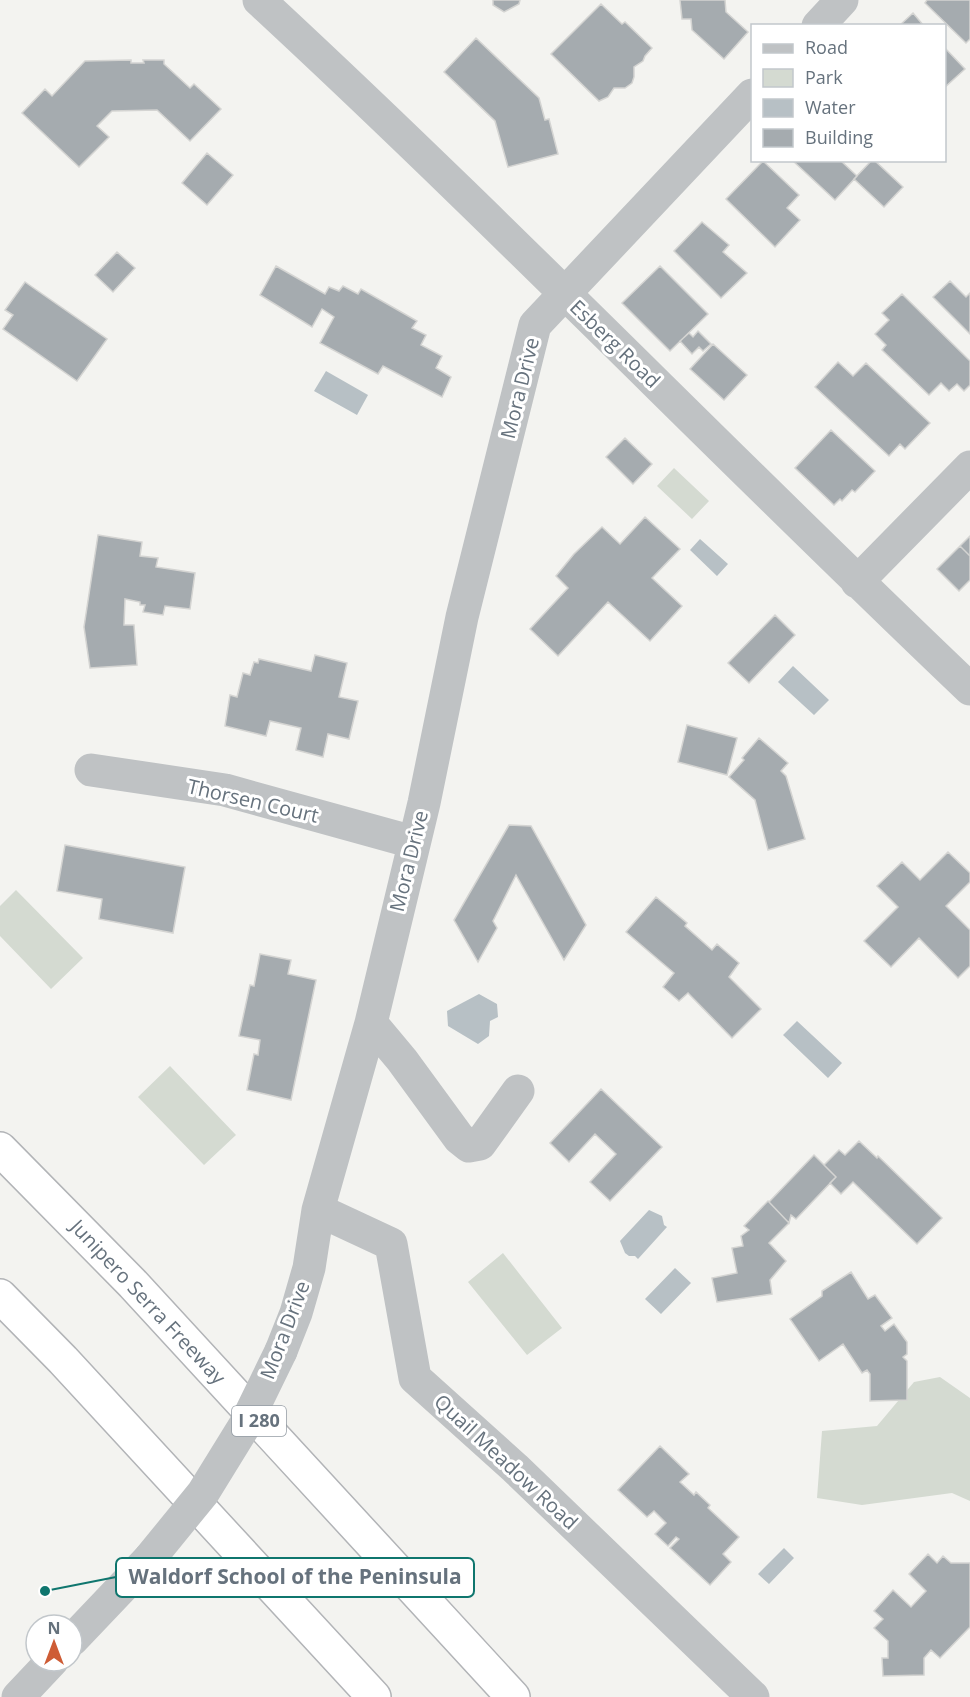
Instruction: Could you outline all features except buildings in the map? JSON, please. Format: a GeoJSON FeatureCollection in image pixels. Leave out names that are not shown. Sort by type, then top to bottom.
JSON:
{"type":"FeatureCollection","features":[{"type":"Feature","properties":{"kind":"highway","name":"Junipero Serra Freeway"},"geometry":{"type":"LineString","coordinates":[[0,1149],[133,1284],[513,1697]]}},
{"type":"Feature","properties":{"kind":"highway"},"geometry":{"type":"LineString","coordinates":[[0,1296],[63,1360],[374,1697]]}},
{"type":"Feature","properties":{"kind":"street","name":"Esberg Road"},"geometry":{"type":"LineString","coordinates":[[259,0],[970,689]]}},
{"type":"Feature","properties":{"kind":"street"},"geometry":{"type":"LineString","coordinates":[[820,24],[842,0]]}},
{"type":"Feature","properties":{"kind":"street","name":"Mora Drive"},"geometry":{"type":"LineString","coordinates":[[84,1627],[150,1557],[203,1493],[245,1425],[281,1351],[296,1313],[309,1268],[318,1210],[371,1023],[424,802],[462,617],[535,325],[751,97]]}},
{"type":"Feature","properties":{"kind":"street"},"geometry":{"type":"LineString","coordinates":[[857,582],[970,467]]}},
{"type":"Feature","properties":{"kind":"street","name":"Thorsen Court"},"geometry":{"type":"LineString","coordinates":[[92,770],[225,790],[413,842]]}},
{"type":"Feature","properties":{"kind":"street"},"geometry":{"type":"LineString","coordinates":[[371,1023],[402,1060],[459,1138],[470,1146],[480,1144],[518,1091]]}},
{"type":"Feature","properties":{"kind":"street","name":"Quail Meadow Road"},"geometry":{"type":"LineString","coordinates":[[318,1210],[391,1244],[415,1378],[515,1468],[753,1697]]}},
{"type":"Feature","properties":{"kind":"street"},"geometry":{"type":"LineString","coordinates":[[18,1697],[41,1673]]}},
{"type":"Feature","properties":{"kind":"green space"},"geometry":{"type":"Polygon","coordinates":[[[674,468],[709,501],[692,519],[657,486],[674,468]]]}},
{"type":"Feature","properties":{"kind":"green space"},"geometry":{"type":"Polygon","coordinates":[[[16,890],[83,958],[51,989],[0,936],[0,906],[16,890]]]}},
{"type":"Feature","properties":{"kind":"green space"},"geometry":{"type":"Polygon","coordinates":[[[170,1066],[236,1135],[204,1165],[138,1097],[170,1066]]]}},
{"type":"Feature","properties":{"kind":"green space"},"geometry":{"type":"Polygon","coordinates":[[[503,1253],[562,1328],[527,1355],[468,1282],[503,1253]]]}},
{"type":"Feature","properties":{"kind":"green space"},"geometry":{"type":"Polygon","coordinates":[[[940,1377],[970,1398],[970,1501],[952,1493],[862,1505],[817,1498],[822,1431],[877,1426],[914,1382],[940,1377]]]}},
{"type":"Feature","properties":{"kind":"water"},"geometry":{"type":"Polygon","coordinates":[[[326,371],[368,395],[357,415],[314,391],[326,371]]]}},
{"type":"Feature","properties":{"kind":"water"},"geometry":{"type":"Polygon","coordinates":[[[700,539],[728,564],[717,576],[690,550],[700,539]]]}},
{"type":"Feature","properties":{"kind":"water"},"geometry":{"type":"Polygon","coordinates":[[[793,666],[829,700],[814,715],[778,682],[793,666]]]}},
{"type":"Feature","properties":{"kind":"water"},"geometry":{"type":"Polygon","coordinates":[[[479,994],[497,1004],[498,1017],[490,1021],[489,1036],[478,1044],[448,1026],[447,1011],[479,994]]]}},
{"type":"Feature","properties":{"kind":"water"},"geometry":{"type":"Polygon","coordinates":[[[797,1021],[842,1063],[828,1078],[783,1035],[797,1021]]]}},
{"type":"Feature","properties":{"kind":"water"},"geometry":{"type":"Polygon","coordinates":[[[649,1210],[662,1216],[664,1225],[667,1227],[638,1259],[625,1253],[620,1241],[649,1210]]]}},
{"type":"Feature","properties":{"kind":"water"},"geometry":{"type":"Polygon","coordinates":[[[675,1268],[691,1283],[661,1314],[645,1299],[675,1268]]]}},
{"type":"Feature","properties":{"kind":"water"},"geometry":{"type":"Polygon","coordinates":[[[784,1548],[794,1558],[769,1584],[758,1574],[784,1548]]]}},
{"type":"Feature","properties":{"kind":"place","name":"Waldorf School of the Peninsula"},"geometry":{"type":"Point","coordinates":[45,1591]}}]}
